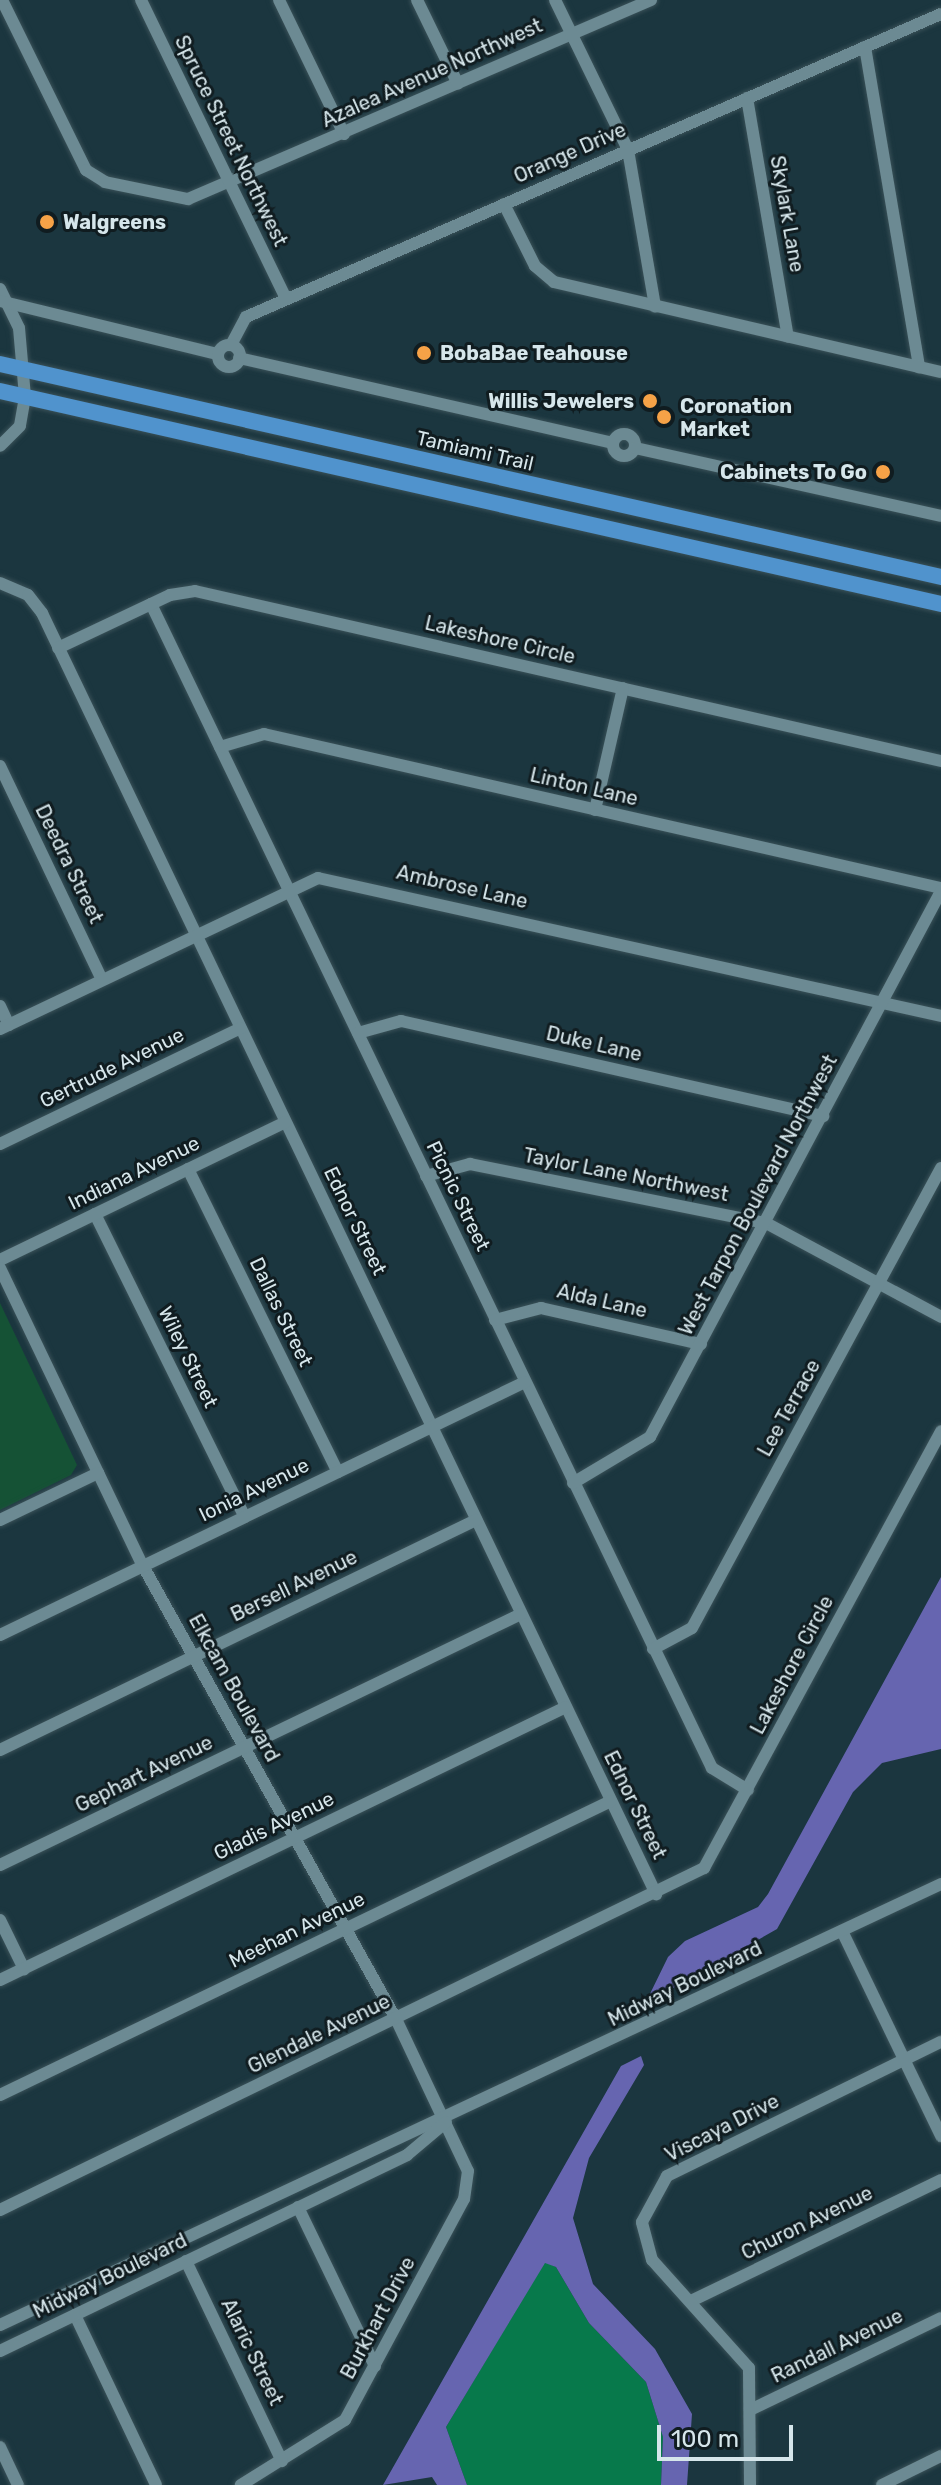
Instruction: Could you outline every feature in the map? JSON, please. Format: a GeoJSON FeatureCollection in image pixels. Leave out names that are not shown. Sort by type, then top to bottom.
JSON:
{"type":"FeatureCollection","features":[{"type":"Feature","properties":{"kind":"main road","name":"Tamiami Trail"},"geometry":{"type":"LineString","coordinates":[[0,364],[941,577]]}},
{"type":"Feature","properties":{"kind":"main road"},"geometry":{"type":"LineString","coordinates":[[0,391],[941,604]]}},
{"type":"Feature","properties":{"kind":"main road"},"geometry":{"type":"LineString","coordinates":[[473,498],[523,483]]}},
{"type":"Feature","properties":{"kind":"main road"},"geometry":{"type":"LineString","coordinates":[[522,509],[571,494]]}},
{"type":"Feature","properties":{"kind":"street","name":"Azalea Avenue Northwest"},"geometry":{"type":"LineString","coordinates":[[2,0],[95,177],[188,199],[651,0]]}},
{"type":"Feature","properties":{"kind":"street","name":"Spruce Street Northwest"},"geometry":{"type":"LineString","coordinates":[[141,0],[286,299]]}},
{"type":"Feature","properties":{"kind":"street"},"geometry":{"type":"LineString","coordinates":[[279,0],[344,134]]}},
{"type":"Feature","properties":{"kind":"street"},"geometry":{"type":"LineString","coordinates":[[417,0],[458,84]]}},
{"type":"Feature","properties":{"kind":"street"},"geometry":{"type":"LineString","coordinates":[[555,0],[628,150],[655,307]]}},
{"type":"Feature","properties":{"kind":"street","name":"Orange Drive"},"geometry":{"type":"LineString","coordinates":[[218,354],[231,345],[246,317],[941,14]]}},
{"type":"Feature","properties":{"kind":"street"},"geometry":{"type":"LineString","coordinates":[[865,47],[919,367]]}},
{"type":"Feature","properties":{"kind":"street","name":"Skylark Lane"},"geometry":{"type":"LineString","coordinates":[[747,98],[788,337]]}},
{"type":"Feature","properties":{"kind":"street"},"geometry":{"type":"LineString","coordinates":[[504,204],[544,275],[655,307],[941,372]]}},
{"type":"Feature","properties":{"kind":"street"},"geometry":{"type":"LineString","coordinates":[[0,289],[25,370],[25,397],[20,426],[0,446]]}},
{"type":"Feature","properties":{"kind":"street"},"geometry":{"type":"LineString","coordinates":[[3,302],[218,354]]}},
{"type":"Feature","properties":{"kind":"street"},"geometry":{"type":"LineString","coordinates":[[231,345],[239,358]]}},
{"type":"Feature","properties":{"kind":"street","name":"Tamiami Trail"},"geometry":{"type":"LineString","coordinates":[[218,354],[228,367],[239,358],[612,443],[621,456],[635,448],[941,516]]}},
{"type":"Feature","properties":{"kind":"street","name":"Ednor Street"},"geometry":{"type":"LineString","coordinates":[[0,583],[36,603],[656,1894]]}},
{"type":"Feature","properties":{"kind":"street","name":"Lakeshore Circle"},"geometry":{"type":"LineString","coordinates":[[58,648],[151,604],[195,591],[941,761]]}},
{"type":"Feature","properties":{"kind":"street","name":"Picnic Street"},"geometry":{"type":"LineString","coordinates":[[151,604],[712,1768],[748,1790]]}},
{"type":"Feature","properties":{"kind":"street"},"geometry":{"type":"LineString","coordinates":[[595,810],[623,688]]}},
{"type":"Feature","properties":{"kind":"street","name":"Linton Lane"},"geometry":{"type":"LineString","coordinates":[[220,747],[264,734],[941,890]]}},
{"type":"Feature","properties":{"kind":"street","name":"Deedra Street"},"geometry":{"type":"LineString","coordinates":[[0,766],[102,980]]}},
{"type":"Feature","properties":{"kind":"street","name":"Ambrose Lane"},"geometry":{"type":"LineString","coordinates":[[5,1027],[289,890],[332,878],[941,1016]]}},
{"type":"Feature","properties":{"kind":"street","name":"West Tarpon Boulevard Northwest"},"geometry":{"type":"LineString","coordinates":[[573,1483],[641,1448],[701,1344],[884,1003],[941,890]]}},
{"type":"Feature","properties":{"kind":"street"},"geometry":{"type":"LineString","coordinates":[[0,1006],[5,1027]]}},
{"type":"Feature","properties":{"kind":"street","name":"Duke Lane"},"geometry":{"type":"LineString","coordinates":[[358,1033],[401,1021],[823,1116]]}},
{"type":"Feature","properties":{"kind":"street","name":"Gertrude Avenue"},"geometry":{"type":"LineString","coordinates":[[0,1144],[241,1028]]}},
{"type":"Feature","properties":{"kind":"street","name":"Indiana Avenue"},"geometry":{"type":"LineString","coordinates":[[0,1260],[285,1122]]}},
{"type":"Feature","properties":{"kind":"street","name":"Taylor Lane Northwest"},"geometry":{"type":"LineString","coordinates":[[426,1176],[470,1164],[766,1223],[941,1317]]}},
{"type":"Feature","properties":{"kind":"street","name":"Lee Terrace"},"geometry":{"type":"LineString","coordinates":[[653,1649],[692,1628],[941,1168]]}},
{"type":"Feature","properties":{"kind":"street","name":"Dallas Street"},"geometry":{"type":"LineString","coordinates":[[188,1169],[338,1472]]}},
{"type":"Feature","properties":{"kind":"street","name":"Wiley Street"},"geometry":{"type":"LineString","coordinates":[[95,1214],[245,1517]]}},
{"type":"Feature","properties":{"kind":"street","name":"Elkcam Boulevard"},"geometry":{"type":"LineString","coordinates":[[0,1268],[143,1566],[396,2019],[446,2122]]}},
{"type":"Feature","properties":{"kind":"street","name":"Alda Lane"},"geometry":{"type":"LineString","coordinates":[[495,1320],[541,1308],[701,1344]]}},
{"type":"Feature","properties":{"kind":"street","name":"Ionia Avenue"},"geometry":{"type":"LineString","coordinates":[[0,1635],[525,1382]]}},
{"type":"Feature","properties":{"kind":"street","name":"Lakeshore Circle"},"geometry":{"type":"LineString","coordinates":[[656,1894],[704,1868],[941,1431]]}},
{"type":"Feature","properties":{"kind":"street"},"geometry":{"type":"LineString","coordinates":[[0,1520],[98,1473]]}},
{"type":"Feature","properties":{"kind":"street","name":"Bersell Avenue"},"geometry":{"type":"LineString","coordinates":[[0,1750],[476,1520]]}},
{"type":"Feature","properties":{"kind":"street","name":"Gephart Avenue"},"geometry":{"type":"LineString","coordinates":[[0,1865],[521,1614]]}},
{"type":"Feature","properties":{"kind":"street","name":"Gladis Avenue"},"geometry":{"type":"LineString","coordinates":[[0,1980],[566,1707]]}},
{"type":"Feature","properties":{"kind":"street","name":"Meehan Avenue"},"geometry":{"type":"LineString","coordinates":[[0,2095],[611,1801]]}},
{"type":"Feature","properties":{"kind":"street","name":"Midway Boulevard"},"geometry":{"type":"LineString","coordinates":[[0,2325],[395,2135],[446,2122],[941,1884]]}},
{"type":"Feature","properties":{"kind":"street","name":"Glendale Avenue"},"geometry":{"type":"LineString","coordinates":[[0,2210],[656,1894]]}},
{"type":"Feature","properties":{"kind":"street"},"geometry":{"type":"LineString","coordinates":[[0,1920],[24,1969]]}},
{"type":"Feature","properties":{"kind":"street"},"geometry":{"type":"LineString","coordinates":[[842,1931],[941,2136]]}},
{"type":"Feature","properties":{"kind":"street","name":"Viscaya Drive"},"geometry":{"type":"LineString","coordinates":[[750,2485],[750,2410],[742,2355],[691,2301],[641,2237],[667,2176],[941,2042]]}},
{"type":"Feature","properties":{"kind":"street","name":"Midway Boulevard"},"geometry":{"type":"LineString","coordinates":[[0,2351],[407,2155],[446,2122]]}},
{"type":"Feature","properties":{"kind":"street","name":"Burkhart Drive"},"geometry":{"type":"LineString","coordinates":[[241,2485],[345,2420],[469,2185],[446,2122]]}},
{"type":"Feature","properties":{"kind":"street","name":"Churon Avenue"},"geometry":{"type":"LineString","coordinates":[[691,2301],[941,2180]]}},
{"type":"Feature","properties":{"kind":"street"},"geometry":{"type":"LineString","coordinates":[[298,2207],[375,2366]]}},
{"type":"Feature","properties":{"kind":"street","name":"Alaric Street"},"geometry":{"type":"LineString","coordinates":[[186,2261],[282,2461]]}},
{"type":"Feature","properties":{"kind":"street"},"geometry":{"type":"LineString","coordinates":[[75,2315],[156,2485]]}},
{"type":"Feature","properties":{"kind":"street","name":"Randall Avenue"},"geometry":{"type":"LineString","coordinates":[[750,2410],[941,2318]]}},
{"type":"Feature","properties":{"kind":"street"},"geometry":{"type":"LineString","coordinates":[[0,2447],[18,2485]]}},
{"type":"Feature","properties":{"kind":"street"},"geometry":{"type":"LineString","coordinates":[[882,2485],[941,2456]]}},
{"type":"Feature","properties":{"kind":"green space"},"geometry":{"type":"Polygon","coordinates":[[[0,1303],[77,1465],[71,1475],[0,1510],[0,1303]]]}},
{"type":"Feature","properties":{"kind":"green space"},"geometry":{"type":"Polygon","coordinates":[[[545,2262],[556,2267],[589,2323],[646,2382],[663,2437],[661,2485],[467,2485],[446,2427],[545,2262]]]}},
{"type":"Feature","properties":{"kind":"shaded area"},"geometry":{"type":"Polygon","coordinates":[[[941,1577],[941,1749],[882,1763],[853,1792],[777,1929],[645,2004],[668,1957],[685,1941],[758,1907],[768,1894],[941,1577]]]}},
{"type":"Feature","properties":{"kind":"shaded area"},"geometry":{"type":"Polygon","coordinates":[[[641,2056],[644,2065],[589,2158],[573,2218],[593,2284],[655,2349],[692,2414],[687,2485],[661,2485],[663,2437],[646,2382],[589,2323],[556,2267],[545,2263],[446,2427],[467,2485],[437,2485],[432,2477],[383,2485],[621,2066],[641,2056]]]}},
{"type":"Feature","properties":{"kind":"place","name":"Walgreens"},"geometry":{"type":"Point","coordinates":[47,222]}},
{"type":"Feature","properties":{"kind":"place","name":"BobaBae Teahouse"},"geometry":{"type":"Point","coordinates":[424,353]}},
{"type":"Feature","properties":{"kind":"place","name":"Willis Jewelers"},"geometry":{"type":"Point","coordinates":[650,401]}},
{"type":"Feature","properties":{"kind":"place","name":"Coronation Market"},"geometry":{"type":"Point","coordinates":[664,417]}},
{"type":"Feature","properties":{"kind":"place","name":"Cabinets To Go"},"geometry":{"type":"Point","coordinates":[883,472]}}]}
